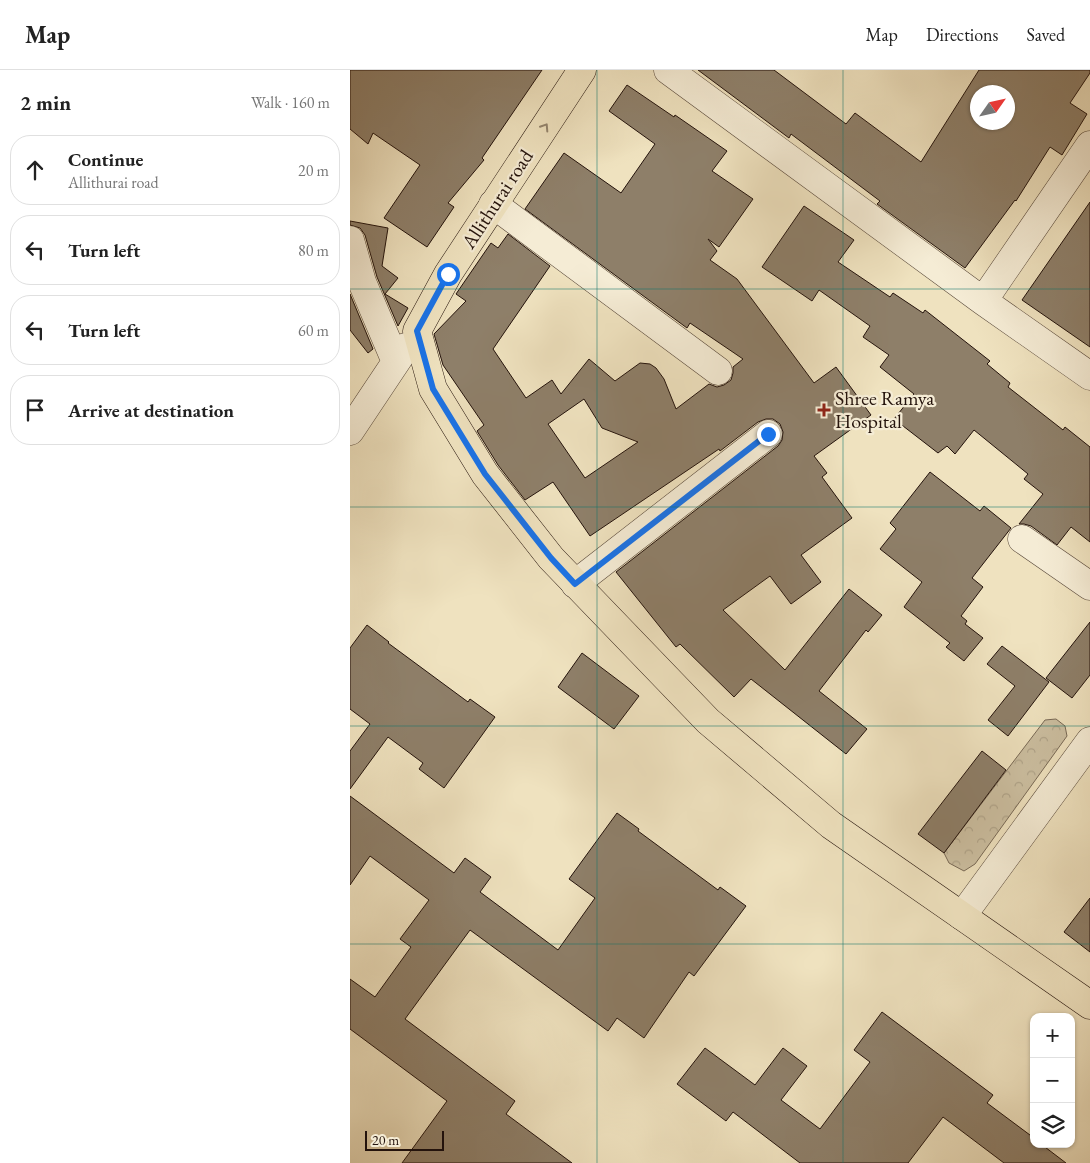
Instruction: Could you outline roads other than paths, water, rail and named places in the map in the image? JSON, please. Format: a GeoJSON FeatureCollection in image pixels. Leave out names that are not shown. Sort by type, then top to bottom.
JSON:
{"type":"FeatureCollection","features":[{"type":"Feature","properties":{"kind":"main road","name":"Allithurai road"},"geometry":{"type":"LineString","coordinates":[[417,331],[448,274],[582,70]]}},
{"type":"Feature","properties":{"kind":"main road"},"geometry":{"type":"LineString","coordinates":[[417,331],[433,389],[485,474],[551,558],[708,721],[831,826],[1090,1005]]}},
{"type":"Feature","properties":{"kind":"street"},"geometry":{"type":"LineString","coordinates":[[668,70],[983,301],[1090,376]]}},
{"type":"Feature","properties":{"kind":"street"},"geometry":{"type":"LineString","coordinates":[[983,301],[1090,145]]}},
{"type":"Feature","properties":{"kind":"street"},"geometry":{"type":"LineString","coordinates":[[494,204],[718,371]]}},
{"type":"Feature","properties":{"kind":"street"},"geometry":{"type":"LineString","coordinates":[[350,240],[362,282],[396,362]]}},
{"type":"Feature","properties":{"kind":"street"},"geometry":{"type":"LineString","coordinates":[[350,431],[417,331]]}},
{"type":"Feature","properties":{"kind":"street"},"geometry":{"type":"LineString","coordinates":[[575,584],[768,434]]}},
{"type":"Feature","properties":{"kind":"street"},"geometry":{"type":"LineString","coordinates":[[1022,539],[1090,586]]}},
{"type":"Feature","properties":{"kind":"street"},"geometry":{"type":"LineString","coordinates":[[962,916],[1090,741]]}},
{"type":"Feature","properties":{"kind":"place","name":"Shree Ramya Hospital"},"geometry":{"type":"Point","coordinates":[824,410]}}]}
